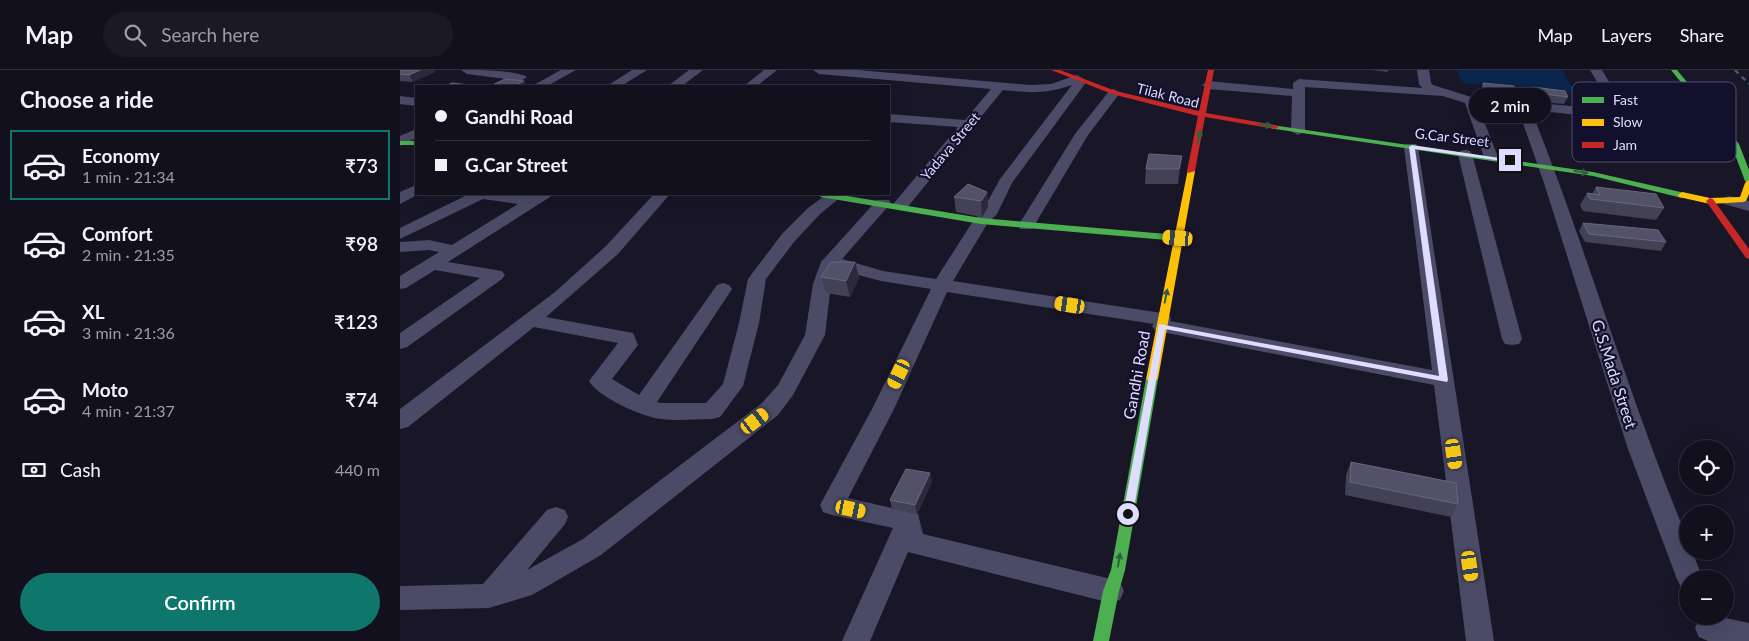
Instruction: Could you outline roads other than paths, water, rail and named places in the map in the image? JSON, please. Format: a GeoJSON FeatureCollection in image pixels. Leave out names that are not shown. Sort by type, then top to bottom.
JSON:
{"type":"FeatureCollection","features":[{"type":"Feature","properties":{"kind":"street"},"geometry":{"type":"LineString","coordinates":[[467,70],[521,77]]}},
{"type":"Feature","properties":{"kind":"street"},"geometry":{"type":"LineString","coordinates":[[506,85],[534,70]]}},
{"type":"Feature","properties":{"kind":"street"},"geometry":{"type":"LineString","coordinates":[[540,85],[570,70]]}},
{"type":"Feature","properties":{"kind":"street"},"geometry":{"type":"LineString","coordinates":[[615,85],[641,70]]}},
{"type":"Feature","properties":{"kind":"street"},"geometry":{"type":"LineString","coordinates":[[675,85],[697,70]]}},
{"type":"Feature","properties":{"kind":"street","name":"Tilak Road"},"geometry":{"type":"LineString","coordinates":[[1042,70],[1078,79]]}},
{"type":"Feature","properties":{"kind":"street","name":"Tilak Road"},"geometry":{"type":"LineString","coordinates":[[1054,70],[1113,95],[1203,116]]}},
{"type":"Feature","properties":{"kind":"street","name":"Gandhi Road"},"geometry":{"type":"LineString","coordinates":[[1100,641],[1111,591],[1118,570],[1162,323],[1211,70]]}},
{"type":"Feature","properties":{"kind":"street"},"geometry":{"type":"LineString","coordinates":[[1328,70],[1330,86]]}},
{"type":"Feature","properties":{"kind":"street"},"geometry":{"type":"LineString","coordinates":[[1423,70],[1425,84],[1429,88],[1470,101],[1572,111]]}},
{"type":"Feature","properties":{"kind":"street"},"geometry":{"type":"LineString","coordinates":[[1596,70],[1603,82]]}},
{"type":"Feature","properties":{"kind":"street"},"geometry":{"type":"LineString","coordinates":[[1674,70],[1684,82]]}},
{"type":"Feature","properties":{"kind":"street"},"geometry":{"type":"LineString","coordinates":[[751,85],[765,71]]}},
{"type":"Feature","properties":{"kind":"street"},"geometry":{"type":"LineString","coordinates":[[821,76],[837,72],[1000,86],[1052,88],[1078,79]]}},
{"type":"Feature","properties":{"kind":"street"},"geometry":{"type":"LineString","coordinates":[[873,85],[881,76]]}},
{"type":"Feature","properties":{"kind":"street"},"geometry":{"type":"LineString","coordinates":[[909,521],[832,505],[883,409],[941,286],[981,221],[989,214],[1006,182],[1078,79]]}},
{"type":"Feature","properties":{"kind":"street"},"geometry":{"type":"LineString","coordinates":[[1298,131],[1299,83],[1441,93]]}},
{"type":"Feature","properties":{"kind":"street"},"geometry":{"type":"LineString","coordinates":[[1208,85],[1299,93]]}},
{"type":"Feature","properties":{"kind":"street","name":"Yadava Street"},"geometry":{"type":"LineString","coordinates":[[830,262],[891,204],[968,124],[1000,86]]}},
{"type":"Feature","properties":{"kind":"street"},"geometry":{"type":"LineString","coordinates":[[1026,226],[1082,134],[1113,95]]}},
{"type":"Feature","properties":{"kind":"street"},"geometry":{"type":"LineString","coordinates":[[400,100],[415,102]]}},
{"type":"Feature","properties":{"kind":"street"},"geometry":{"type":"LineString","coordinates":[[1470,101],[1491,157]]}},
{"type":"Feature","properties":{"kind":"street","name":"G.S.Mada Street"},"geometry":{"type":"LineString","coordinates":[[1523,106],[1548,167],[1633,429],[1687,570]]}},
{"type":"Feature","properties":{"kind":"street","name":"G.Car Street"},"geometry":{"type":"LineString","coordinates":[[1203,116],[1491,157],[1593,174],[1710,201],[1729,201]]}},
{"type":"Feature","properties":{"kind":"street"},"geometry":{"type":"LineString","coordinates":[[890,118],[968,124]]}},
{"type":"Feature","properties":{"kind":"street"},"geometry":{"type":"LineString","coordinates":[[400,142],[415,134]]}},
{"type":"Feature","properties":{"kind":"street"},"geometry":{"type":"LineString","coordinates":[[400,142],[415,143]]}},
{"type":"Feature","properties":{"kind":"street"},"geometry":{"type":"LineString","coordinates":[[1412,147],[1480,641]]}},
{"type":"Feature","properties":{"kind":"street"},"geometry":{"type":"LineString","coordinates":[[1729,201],[1743,199],[1749,182],[1736,147]]}},
{"type":"Feature","properties":{"kind":"street"},"geometry":{"type":"LineString","coordinates":[[1465,154],[1512,339]]}},
{"type":"Feature","properties":{"kind":"street"},"geometry":{"type":"LineString","coordinates":[[400,184],[415,187]]}},
{"type":"Feature","properties":{"kind":"street"},"geometry":{"type":"LineString","coordinates":[[400,199],[415,188]]}},
{"type":"Feature","properties":{"kind":"street"},"geometry":{"type":"LineString","coordinates":[[400,234],[479,195]]}},
{"type":"Feature","properties":{"kind":"street"},"geometry":{"type":"LineString","coordinates":[[500,195],[539,197]]}},
{"type":"Feature","properties":{"kind":"street"},"geometry":{"type":"LineString","coordinates":[[400,420],[562,296],[612,250],[661,195]]}},
{"type":"Feature","properties":{"kind":"street"},"geometry":{"type":"LineString","coordinates":[[531,320],[626,338],[628,345],[599,382],[629,400],[660,411],[712,411],[733,386],[749,323],[757,279],[788,238],[827,195],[891,204],[981,221],[1178,238]]}},
{"type":"Feature","properties":{"kind":"street"},"geometry":{"type":"LineString","coordinates":[[400,284],[539,197]]}},
{"type":"Feature","properties":{"kind":"street"},"geometry":{"type":"LineString","coordinates":[[1710,201],[1749,256]]}},
{"type":"Feature","properties":{"kind":"street"},"geometry":{"type":"LineString","coordinates":[[1729,201],[1749,206]]}},
{"type":"Feature","properties":{"kind":"street"},"geometry":{"type":"LineString","coordinates":[[400,247],[429,246],[453,250]]}},
{"type":"Feature","properties":{"kind":"street"},"geometry":{"type":"LineString","coordinates":[[400,598],[489,596],[523,586],[592,547],[770,409],[786,390],[815,335],[822,284],[830,262],[881,276],[1162,323],[1444,380]]}},
{"type":"Feature","properties":{"kind":"street"},"geometry":{"type":"LineString","coordinates":[[400,342],[496,275],[431,264]]}},
{"type":"Feature","properties":{"kind":"street"},"geometry":{"type":"LineString","coordinates":[[643,405],[689,342],[723,289]]}},
{"type":"Feature","properties":{"kind":"street"},"geometry":{"type":"LineString","coordinates":[[489,596],[556,517]]}},
{"type":"Feature","properties":{"kind":"street"},"geometry":{"type":"LineString","coordinates":[[909,521],[912,542],[1111,591]]}},
{"type":"Feature","properties":{"kind":"street"},"geometry":{"type":"LineString","coordinates":[[856,641],[909,521]]}},
{"type":"Feature","properties":{"kind":"street"},"geometry":{"type":"LineString","coordinates":[[1709,628],[1749,637]]}},
{"type":"Feature","properties":{"kind":"water"},"geometry":{"type":"Polygon","coordinates":[[[1457,70],[1562,70],[1572,86],[1572,93],[1461,83],[1457,70]]]}},
{"type":"Feature","properties":{"kind":"railway"},"geometry":{"type":"LineString","coordinates":[[1735,70],[1749,84]]}}]}
